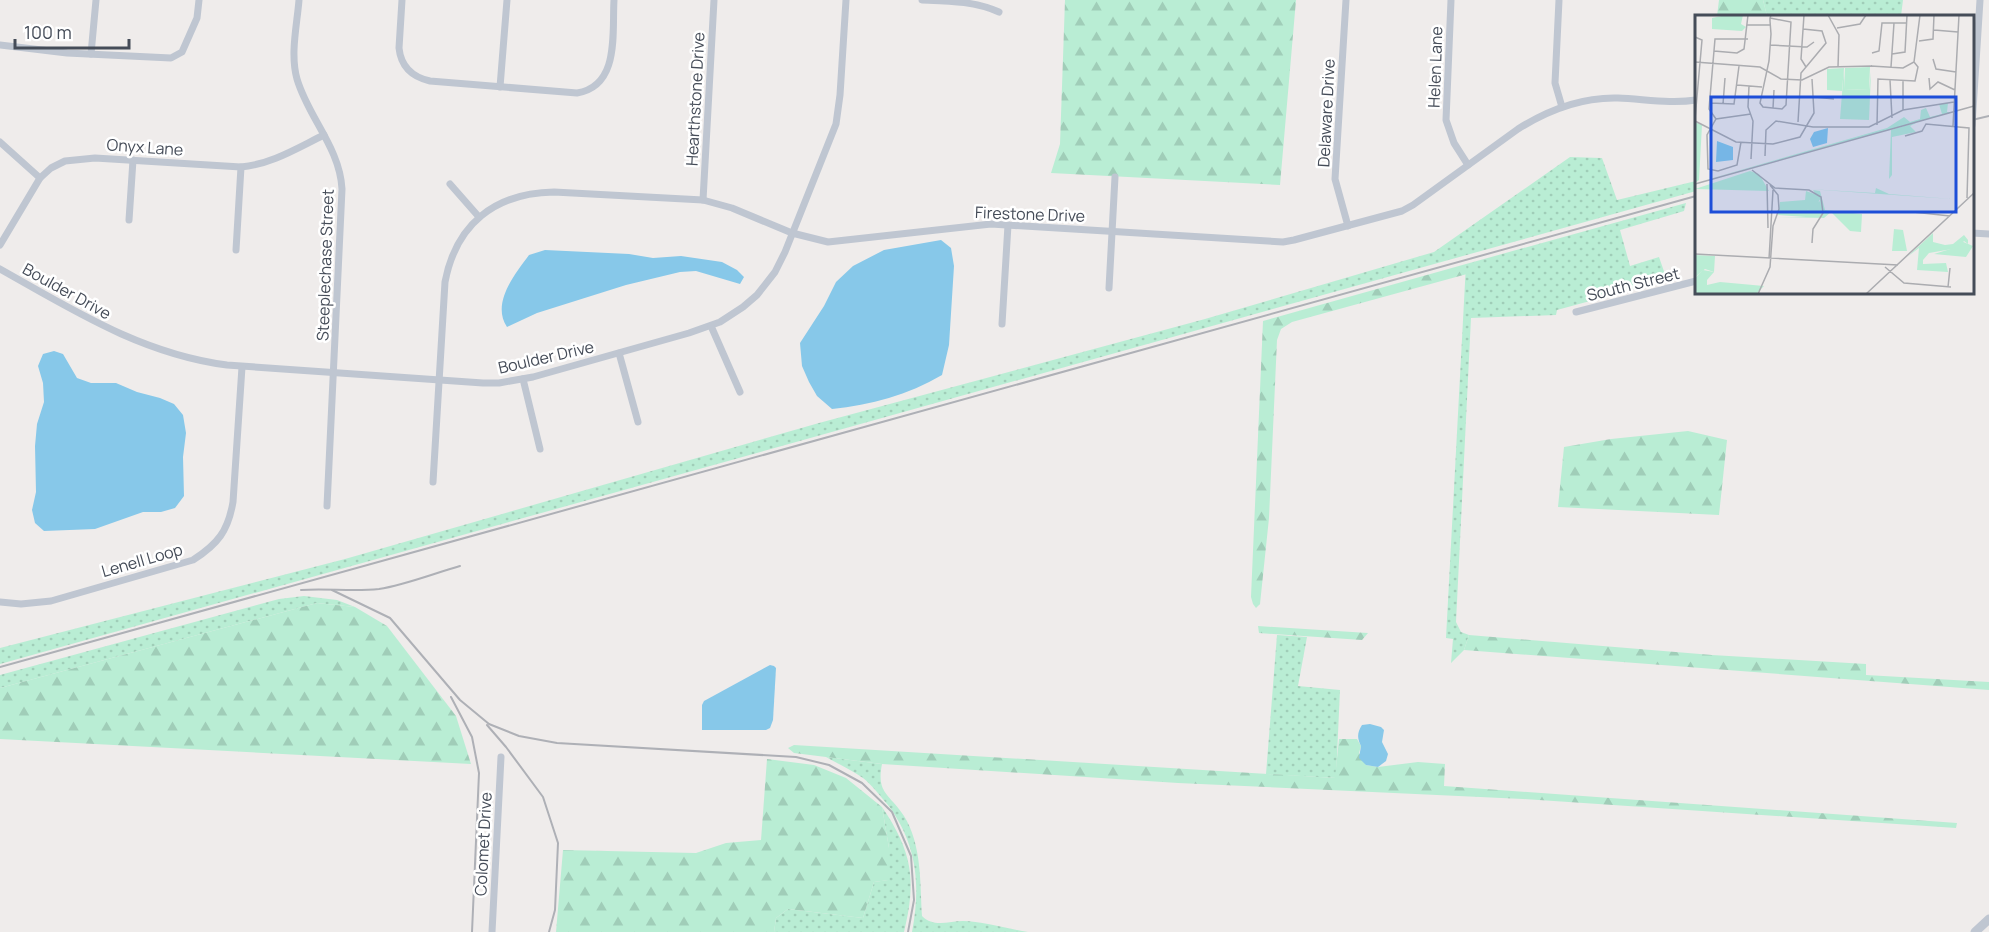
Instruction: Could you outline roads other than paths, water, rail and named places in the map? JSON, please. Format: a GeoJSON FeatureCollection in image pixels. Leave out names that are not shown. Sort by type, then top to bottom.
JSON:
{"type":"FeatureCollection","features":[{"type":"Feature","properties":{"kind":"street"},"geometry":{"type":"LineString","coordinates":[[91,54],[96,0]]}},
{"type":"Feature","properties":{"kind":"street"},"geometry":{"type":"LineString","coordinates":[[0,45],[91,54],[171,58],[182,52],[197,18],[199,0]]}},
{"type":"Feature","properties":{"kind":"street","name":"Steeplechase Street"},"geometry":{"type":"LineString","coordinates":[[299,0],[296,76],[342,175],[327,506]]}},
{"type":"Feature","properties":{"kind":"street"},"geometry":{"type":"LineString","coordinates":[[402,0],[400,56],[408,70],[421,79],[577,93],[599,84],[608,70],[614,0]]}},
{"type":"Feature","properties":{"kind":"street"},"geometry":{"type":"LineString","coordinates":[[500,87],[507,0]]}},
{"type":"Feature","properties":{"kind":"street","name":"Hearthstone Drive"},"geometry":{"type":"LineString","coordinates":[[703,200],[714,0]]}},
{"type":"Feature","properties":{"kind":"street","name":"Boulder Drive"},"geometry":{"type":"LineString","coordinates":[[0,269],[104,328],[200,362],[242,367],[499,383],[523,379],[711,326],[732,315],[760,291],[775,272],[792,233],[836,124],[846,0]]}},
{"type":"Feature","properties":{"kind":"street"},"geometry":{"type":"LineString","coordinates":[[922,0],[974,3],[999,12]]}},
{"type":"Feature","properties":{"kind":"street","name":"Delaware Drive"},"geometry":{"type":"LineString","coordinates":[[1346,0],[1335,179],[1348,226]]}},
{"type":"Feature","properties":{"kind":"street","name":"Helen Lane"},"geometry":{"type":"LineString","coordinates":[[1451,0],[1446,120],[1454,143],[1468,165]]}},
{"type":"Feature","properties":{"kind":"street"},"geometry":{"type":"LineString","coordinates":[[1559,0],[1555,83],[1562,107]]}},
{"type":"Feature","properties":{"kind":"street"},"geometry":{"type":"LineString","coordinates":[[1974,69],[1980,0]]}},
{"type":"Feature","properties":{"kind":"street","name":"Firestone Drive"},"geometry":{"type":"LineString","coordinates":[[433,482],[447,270],[457,244],[479,217],[512,197],[536,192],[703,200],[732,208],[792,233],[828,242],[974,225],[1008,225],[1283,242],[1402,211],[1533,120],[1562,107],[1607,99],[1695,100]]}},
{"type":"Feature","properties":{"kind":"street","name":"Onyx Lane"},"geometry":{"type":"LineString","coordinates":[[0,245],[40,178],[51,168],[73,159],[95,158],[255,166],[276,160],[324,135]]}},
{"type":"Feature","properties":{"kind":"street"},"geometry":{"type":"LineString","coordinates":[[0,142],[40,178]]}},
{"type":"Feature","properties":{"kind":"street"},"geometry":{"type":"LineString","coordinates":[[129,220],[133,160]]}},
{"type":"Feature","properties":{"kind":"street"},"geometry":{"type":"LineString","coordinates":[[236,250],[241,167]]}},
{"type":"Feature","properties":{"kind":"street"},"geometry":{"type":"LineString","coordinates":[[1108,288],[1115,177]]}},
{"type":"Feature","properties":{"kind":"street"},"geometry":{"type":"LineString","coordinates":[[450,184],[479,217]]}},
{"type":"Feature","properties":{"kind":"street"},"geometry":{"type":"LineString","coordinates":[[1002,324],[1008,225]]}},
{"type":"Feature","properties":{"kind":"street"},"geometry":{"type":"LineString","coordinates":[[1974,233],[1989,234]]}},
{"type":"Feature","properties":{"kind":"street","name":"South Street"},"geometry":{"type":"LineString","coordinates":[[1576,312],[1695,281]]}},
{"type":"Feature","properties":{"kind":"street"},"geometry":{"type":"LineString","coordinates":[[711,326],[740,392]]}},
{"type":"Feature","properties":{"kind":"street"},"geometry":{"type":"LineString","coordinates":[[619,353],[638,422]]}},
{"type":"Feature","properties":{"kind":"street","name":"Lenell Loop"},"geometry":{"type":"LineString","coordinates":[[0,602],[21,604],[51,601],[193,560],[210,549],[224,532],[232,511],[242,367]]}},
{"type":"Feature","properties":{"kind":"street"},"geometry":{"type":"LineString","coordinates":[[523,379],[540,449]]}},
{"type":"Feature","properties":{"kind":"street","name":"Colomet Drive"},"geometry":{"type":"LineString","coordinates":[[492,932],[501,757]]}},
{"type":"Feature","properties":{"kind":"street"},"geometry":{"type":"LineString","coordinates":[[1975,932],[1989,918]]}},
{"type":"Feature","properties":{"kind":"water"},"geometry":{"type":"Polygon","coordinates":[[[941,240],[951,248],[954,266],[949,345],[942,375],[889,398],[832,409],[817,396],[809,382],[802,366],[800,343],[824,306],[836,282],[853,266],[884,250],[941,240]]]}},
{"type":"Feature","properties":{"kind":"water"},"geometry":{"type":"Polygon","coordinates":[[[545,250],[629,254],[653,258],[681,256],[722,262],[737,270],[744,277],[740,284],[696,271],[680,272],[626,285],[537,313],[507,327],[502,308],[507,289],[529,255],[545,250]]]}},
{"type":"Feature","properties":{"kind":"water"},"geometry":{"type":"Polygon","coordinates":[[[54,351],[63,354],[77,378],[91,383],[116,383],[160,398],[174,404],[183,415],[186,433],[183,457],[184,496],[175,508],[161,512],[143,512],[95,529],[44,531],[35,523],[32,510],[36,492],[35,446],[37,424],[44,402],[43,383],[38,366],[43,354],[54,351]]]}},
{"type":"Feature","properties":{"kind":"water"},"geometry":{"type":"Polygon","coordinates":[[[770,665],[776,668],[773,720],[770,728],[766,730],[702,730],[704,701],[770,665]]]}},
{"type":"Feature","properties":{"kind":"water"},"geometry":{"type":"Polygon","coordinates":[[[1370,724],[1384,730],[1382,742],[1388,754],[1386,761],[1378,767],[1366,765],[1359,758],[1361,746],[1358,738],[1359,731],[1362,725],[1370,724]]]}},
{"type":"Feature","properties":{"kind":"railway"},"geometry":{"type":"LineString","coordinates":[[1974,120],[1989,116]]}},
{"type":"Feature","properties":{"kind":"railway"},"geometry":{"type":"LineString","coordinates":[[0,667],[1695,196]]}},
{"type":"Feature","properties":{"kind":"railway"},"geometry":{"type":"LineString","coordinates":[[301,590],[379,589],[460,566]]}},
{"type":"Feature","properties":{"kind":"railway"},"geometry":{"type":"LineString","coordinates":[[332,590],[390,618],[460,700],[489,724],[519,736],[557,743],[796,757],[829,765],[862,783],[892,812],[911,856],[914,900],[908,932]]}},
{"type":"Feature","properties":{"kind":"railway"},"geometry":{"type":"LineString","coordinates":[[451,697],[472,737],[479,773],[472,932]]}},
{"type":"Feature","properties":{"kind":"railway"},"geometry":{"type":"LineString","coordinates":[[487,725],[543,797],[558,843],[555,910],[549,932]]}}]}
